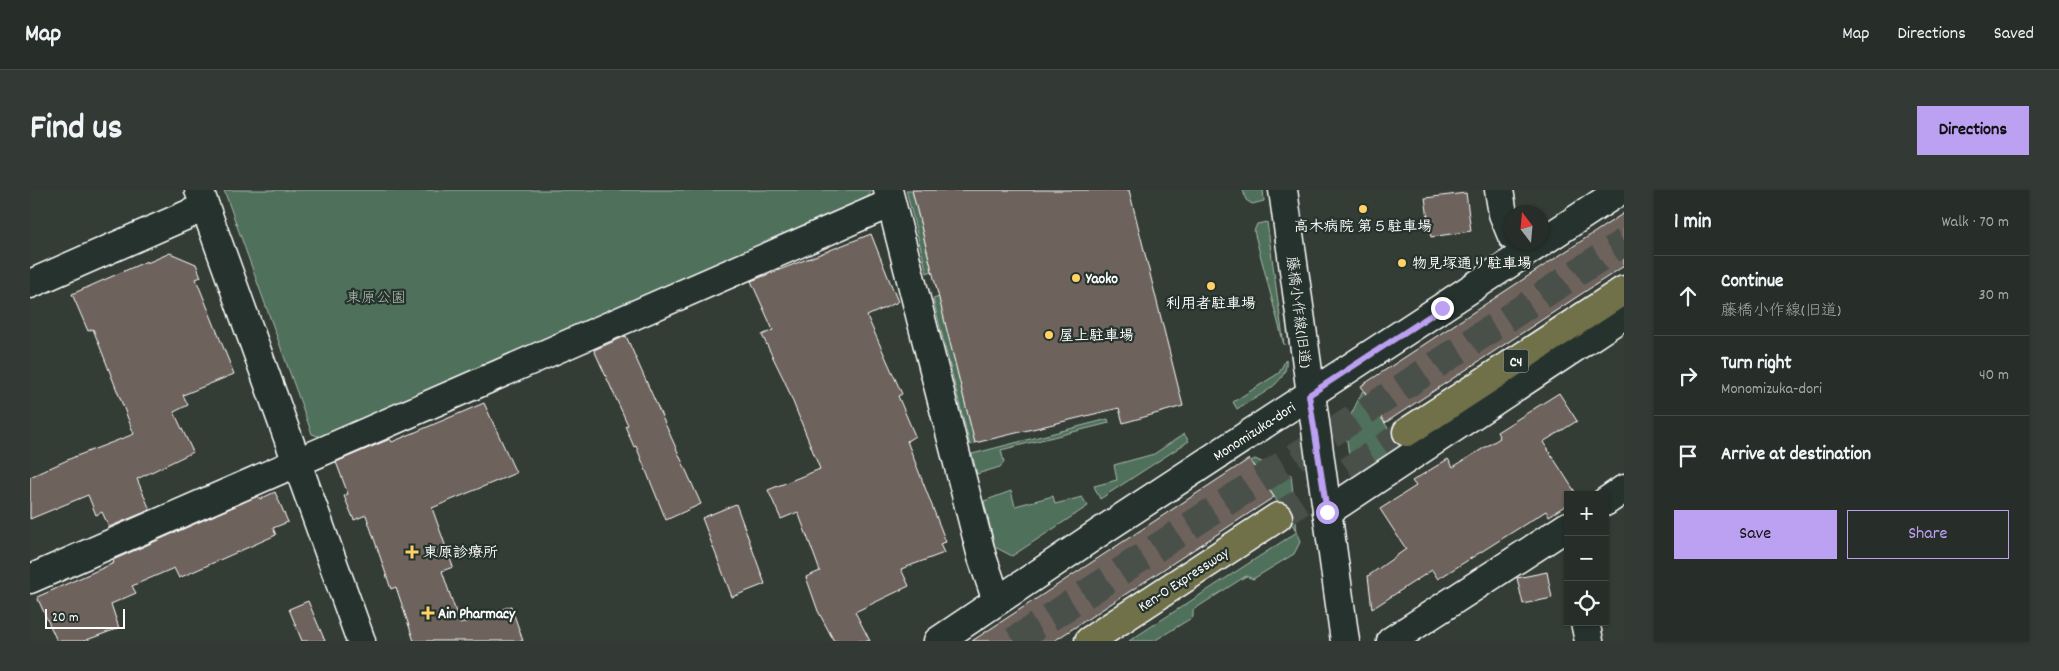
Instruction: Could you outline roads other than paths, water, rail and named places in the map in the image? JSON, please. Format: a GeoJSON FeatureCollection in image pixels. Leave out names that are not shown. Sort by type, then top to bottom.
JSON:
{"type":"FeatureCollection","features":[{"type":"Feature","properties":{"kind":"highway","name":"C4"},"geometry":{"type":"LineString","coordinates":[[1407,432],[1624,290]]}},
{"type":"Feature","properties":{"kind":"highway","name":"Ken-O Expressway"},"geometry":{"type":"LineString","coordinates":[[1089,641],[1278,517]]}},
{"type":"Feature","properties":{"kind":"street","name":"藤橋小作線(旧道)"},"geometry":{"type":"LineString","coordinates":[[1283,190],[1309,395],[1345,641]]}},
{"type":"Feature","properties":{"kind":"street"},"geometry":{"type":"LineString","coordinates":[[1499,190],[1504,216]]}},
{"type":"Feature","properties":{"kind":"street","name":"Monomizuka-dori"},"geometry":{"type":"LineString","coordinates":[[1549,227],[1621,190]]}},
{"type":"Feature","properties":{"kind":"street"},"geometry":{"type":"LineString","coordinates":[[30,579],[889,197],[982,557],[997,601]]}},
{"type":"Feature","properties":{"kind":"street"},"geometry":{"type":"LineString","coordinates":[[30,284],[202,199],[361,641]]}},
{"type":"Feature","properties":{"kind":"street","name":"Monomizuka-dori"},"geometry":{"type":"LineString","coordinates":[[938,641],[1309,395],[1509,250]]}},
{"type":"Feature","properties":{"kind":"street"},"geometry":{"type":"LineString","coordinates":[[1327,512],[1624,315]]}},
{"type":"Feature","properties":{"kind":"street"},"geometry":{"type":"LineString","coordinates":[[1609,499],[1624,489]]}},
{"type":"Feature","properties":{"kind":"street"},"geometry":{"type":"LineString","coordinates":[[1392,641],[1564,532]]}},
{"type":"Feature","properties":{"kind":"street"},"geometry":{"type":"LineString","coordinates":[[1586,626],[1589,641]]}},
{"type":"Feature","properties":{"kind":"tunnel"},"geometry":{"type":"LineString","coordinates":[[1014,641],[1624,242]]}},
{"type":"Feature","properties":{"kind":"tunnel"},"geometry":{"type":"LineString","coordinates":[[1278,517],[1407,432]]}},
{"type":"Feature","properties":{"kind":"place","name":"高木病院 第５駐車場"},"geometry":{"type":"Point","coordinates":[1363,209]}},
{"type":"Feature","properties":{"kind":"place","name":"物見塚通り駐車場"},"geometry":{"type":"Point","coordinates":[1402,263]}},
{"type":"Feature","properties":{"kind":"place","name":"Yaoko"},"geometry":{"type":"Point","coordinates":[1076,278]}},
{"type":"Feature","properties":{"kind":"place","name":"利用者駐車場"},"geometry":{"type":"Point","coordinates":[1211,286]}},
{"type":"Feature","properties":{"kind":"place","name":"屋上駐車場"},"geometry":{"type":"Point","coordinates":[1049,335]}},
{"type":"Feature","properties":{"kind":"place","name":"東原診療所"},"geometry":{"type":"Point","coordinates":[412,552]}},
{"type":"Feature","properties":{"kind":"place","name":"Ain Pharmacy"},"geometry":{"type":"Point","coordinates":[428,613]}},
{"type":"Feature","properties":{"kind":"park label","name":"東原公園"},"geometry":{"type":"Point","coordinates":[376,297]}}]}
